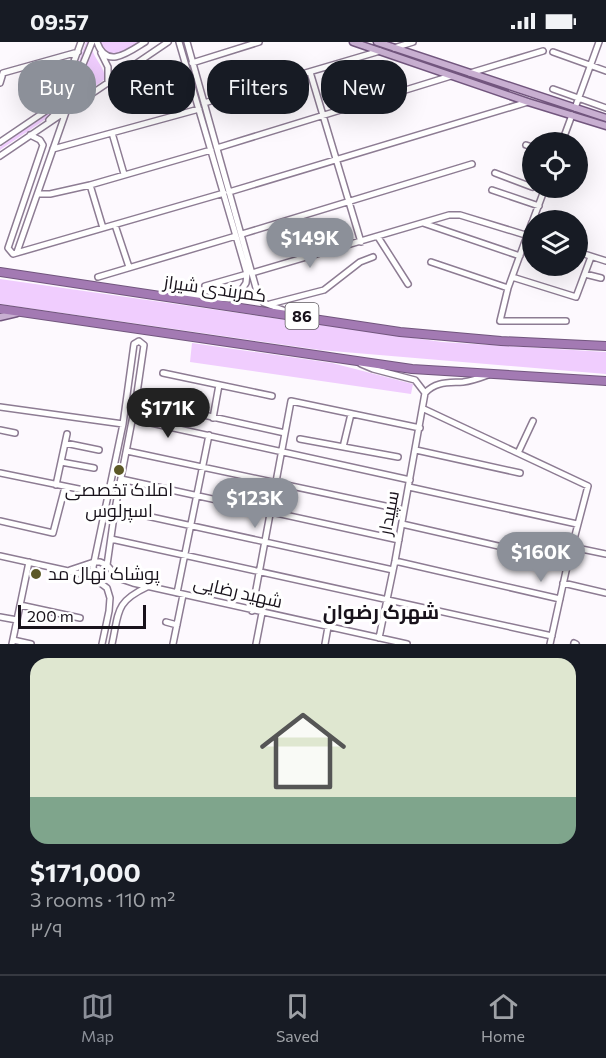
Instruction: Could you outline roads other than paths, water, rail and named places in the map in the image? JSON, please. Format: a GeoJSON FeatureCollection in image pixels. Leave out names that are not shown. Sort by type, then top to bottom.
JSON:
{"type":"FeatureCollection","features":[{"type":"Feature","properties":{"kind":"highway","name":"کمربندی شیراز"},"geometry":{"type":"LineString","coordinates":[[0,272],[448,337],[606,346]]}},
{"type":"Feature","properties":{"kind":"highway","name":"86"},"geometry":{"type":"LineString","coordinates":[[0,309],[412,369],[606,381]]}},
{"type":"Feature","properties":{"kind":"main road"},"geometry":{"type":"LineString","coordinates":[[353,42],[470,73],[606,126]]}},
{"type":"Feature","properties":{"kind":"main road"},"geometry":{"type":"LineString","coordinates":[[377,42],[451,76],[528,102],[606,118]]}},
{"type":"Feature","properties":{"kind":"main road"},"geometry":{"type":"LineString","coordinates":[[0,317],[21,312]]}},
{"type":"Feature","properties":{"kind":"street"},"geometry":{"type":"LineString","coordinates":[[0,142],[56,104],[81,42]]}},
{"type":"Feature","properties":{"kind":"street"},"geometry":{"type":"LineString","coordinates":[[39,129],[68,101],[92,42]]}},
{"type":"Feature","properties":{"kind":"street"},"geometry":{"type":"LineString","coordinates":[[97,42],[108,67]]}},
{"type":"Feature","properties":{"kind":"street"},"geometry":{"type":"LineString","coordinates":[[99,49],[109,57],[118,57],[145,42]]}},
{"type":"Feature","properties":{"kind":"street"},"geometry":{"type":"LineString","coordinates":[[141,60],[168,42]]}},
{"type":"Feature","properties":{"kind":"street"},"geometry":{"type":"LineString","coordinates":[[179,42],[186,60]]}},
{"type":"Feature","properties":{"kind":"street"},"geometry":{"type":"LineString","coordinates":[[188,42],[191,60]]}},
{"type":"Feature","properties":{"kind":"street"},"geometry":{"type":"LineString","coordinates":[[393,51],[413,42]]}},
{"type":"Feature","properties":{"kind":"street"},"geometry":{"type":"LineString","coordinates":[[566,132],[599,42]]}},
{"type":"Feature","properties":{"kind":"street"},"geometry":{"type":"LineString","coordinates":[[195,62],[256,43]]}},
{"type":"Feature","properties":{"kind":"street"},"geometry":{"type":"LineString","coordinates":[[204,103],[380,51]]}},
{"type":"Feature","properties":{"kind":"street"},"geometry":{"type":"LineString","coordinates":[[470,73],[543,51]]}},
{"type":"Feature","properties":{"kind":"street"},"geometry":{"type":"LineString","coordinates":[[0,83],[3,73],[78,52]]}},
{"type":"Feature","properties":{"kind":"street"},"geometry":{"type":"LineString","coordinates":[[553,52],[606,71]]}},
{"type":"Feature","properties":{"kind":"street"},"geometry":{"type":"LineString","coordinates":[[310,72],[361,242]]}},
{"type":"Feature","properties":{"kind":"street"},"geometry":{"type":"LineString","coordinates":[[38,194],[50,194],[90,185],[451,76]]}},
{"type":"Feature","properties":{"kind":"street"},"geometry":{"type":"LineString","coordinates":[[195,81],[204,103],[214,149],[249,274],[260,299],[268,305],[299,316]]}},
{"type":"Feature","properties":{"kind":"street"},"geometry":{"type":"LineString","coordinates":[[96,90],[108,82]]}},
{"type":"Feature","properties":{"kind":"street"},"geometry":{"type":"LineString","coordinates":[[195,89],[199,109],[214,149]]}},
{"type":"Feature","properties":{"kind":"street"},"geometry":{"type":"LineString","coordinates":[[553,90],[606,108]]}},
{"type":"Feature","properties":{"kind":"street"},"geometry":{"type":"LineString","coordinates":[[30,135],[40,140],[43,145],[8,248],[13,254],[338,160],[528,102]]}},
{"type":"Feature","properties":{"kind":"street"},"geometry":{"type":"LineString","coordinates":[[53,149],[199,109]]}},
{"type":"Feature","properties":{"kind":"street"},"geometry":{"type":"LineString","coordinates":[[0,156],[62,114]]}},
{"type":"Feature","properties":{"kind":"street"},"geometry":{"type":"LineString","coordinates":[[17,252],[66,114]]}},
{"type":"Feature","properties":{"kind":"street"},"geometry":{"type":"LineString","coordinates":[[112,133],[124,174]]}},
{"type":"Feature","properties":{"kind":"street"},"geometry":{"type":"LineString","coordinates":[[38,162],[46,165]]}},
{"type":"Feature","properties":{"kind":"street"},"geometry":{"type":"LineString","coordinates":[[98,277],[472,164]]}},
{"type":"Feature","properties":{"kind":"street"},"geometry":{"type":"LineString","coordinates":[[495,173],[522,183]]}},
{"type":"Feature","properties":{"kind":"street"},"geometry":{"type":"LineString","coordinates":[[90,185],[103,228]]}},
{"type":"Feature","properties":{"kind":"street"},"geometry":{"type":"LineString","coordinates":[[492,190],[539,206]]}},
{"type":"Feature","properties":{"kind":"street"},"geometry":{"type":"LineString","coordinates":[[537,210],[542,198]]}},
{"type":"Feature","properties":{"kind":"street"},"geometry":{"type":"LineString","coordinates":[[206,286],[449,215],[460,215],[522,234]]}},
{"type":"Feature","properties":{"kind":"street"},"geometry":{"type":"LineString","coordinates":[[423,223],[520,256]]}},
{"type":"Feature","properties":{"kind":"street"},"geometry":{"type":"LineString","coordinates":[[115,225],[129,267]]}},
{"type":"Feature","properties":{"kind":"street"},"geometry":{"type":"LineString","coordinates":[[378,237],[408,284]]}},
{"type":"Feature","properties":{"kind":"street"},"geometry":{"type":"LineString","coordinates":[[522,252],[508,288],[500,321],[566,321]]}},
{"type":"Feature","properties":{"kind":"street"},"geometry":{"type":"LineString","coordinates":[[588,256],[606,261]]}},
{"type":"Feature","properties":{"kind":"street"},"geometry":{"type":"LineString","coordinates":[[268,305],[324,290],[360,262],[373,257]]}},
{"type":"Feature","properties":{"kind":"street"},"geometry":{"type":"LineString","coordinates":[[588,266],[591,257]]}},
{"type":"Feature","properties":{"kind":"street"},"geometry":{"type":"LineString","coordinates":[[431,262],[508,288]]}},
{"type":"Feature","properties":{"kind":"street"},"geometry":{"type":"LineString","coordinates":[[248,291],[249,274]]}},
{"type":"Feature","properties":{"kind":"street"},"geometry":{"type":"LineString","coordinates":[[588,275],[601,278]]}},
{"type":"Feature","properties":{"kind":"street"},"geometry":{"type":"LineString","coordinates":[[512,277],[574,298],[578,297],[584,276]]}},
{"type":"Feature","properties":{"kind":"street"},"geometry":{"type":"LineString","coordinates":[[151,294],[229,299],[257,289]]}},
{"type":"Feature","properties":{"kind":"street"},"geometry":{"type":"LineString","coordinates":[[95,578],[94,562],[123,424],[134,344],[139,341],[144,345],[107,565]]}},
{"type":"Feature","properties":{"kind":"street"},"geometry":{"type":"LineString","coordinates":[[353,360],[373,369],[415,380],[426,393],[429,389],[442,383],[463,382],[489,375]]}},
{"type":"Feature","properties":{"kind":"street"},"geometry":{"type":"LineString","coordinates":[[163,373],[272,396]]}},
{"type":"Feature","properties":{"kind":"street"},"geometry":{"type":"LineString","coordinates":[[213,418],[219,385]]}},
{"type":"Feature","properties":{"kind":"street","name":"سپیدار"},"geometry":{"type":"LineString","coordinates":[[379,638],[426,393]]}},
{"type":"Feature","properties":{"kind":"street"},"geometry":{"type":"LineString","coordinates":[[136,400],[285,433]]}},
{"type":"Feature","properties":{"kind":"street"},"geometry":{"type":"LineString","coordinates":[[252,611],[291,401],[420,429]]}},
{"type":"Feature","properties":{"kind":"street"},"geometry":{"type":"LineString","coordinates":[[0,406],[123,424]]}},
{"type":"Feature","properties":{"kind":"street"},"geometry":{"type":"LineString","coordinates":[[424,410],[588,486],[577,524],[550,644]]}},
{"type":"Feature","properties":{"kind":"street"},"geometry":{"type":"LineString","coordinates":[[343,447],[351,414]]}},
{"type":"Feature","properties":{"kind":"street"},"geometry":{"type":"LineString","coordinates":[[133,419],[410,480]]}},
{"type":"Feature","properties":{"kind":"street"},"geometry":{"type":"LineString","coordinates":[[518,453],[533,421]]}},
{"type":"Feature","properties":{"kind":"street"},"geometry":{"type":"LineString","coordinates":[[0,430],[15,433]]}},
{"type":"Feature","properties":{"kind":"street"},"geometry":{"type":"LineString","coordinates":[[56,485],[67,434]]}},
{"type":"Feature","properties":{"kind":"street"},"geometry":{"type":"LineString","coordinates":[[173,644],[190,526],[209,435]]}},
{"type":"Feature","properties":{"kind":"street"},"geometry":{"type":"LineString","coordinates":[[300,439],[398,458]]}},
{"type":"Feature","properties":{"kind":"street"},"geometry":{"type":"LineString","coordinates":[[65,443],[99,450]]}},
{"type":"Feature","properties":{"kind":"street"},"geometry":{"type":"LineString","coordinates":[[416,450],[520,473]]}},
{"type":"Feature","properties":{"kind":"street"},"geometry":{"type":"LineString","coordinates":[[127,451],[404,510]]}},
{"type":"Feature","properties":{"kind":"street"},"geometry":{"type":"LineString","coordinates":[[61,462],[94,468]]}},
{"type":"Feature","properties":{"kind":"street"},"geometry":{"type":"LineString","coordinates":[[0,473],[108,495]]}},
{"type":"Feature","properties":{"kind":"street"},"geometry":{"type":"LineString","coordinates":[[121,479],[399,540]]}},
{"type":"Feature","properties":{"kind":"street"},"geometry":{"type":"LineString","coordinates":[[0,521],[52,533],[65,487]]}},
{"type":"Feature","properties":{"kind":"street"},"geometry":{"type":"LineString","coordinates":[[409,487],[577,524]]}},
{"type":"Feature","properties":{"kind":"street"},"geometry":{"type":"LineString","coordinates":[[115,509],[393,570]]}},
{"type":"Feature","properties":{"kind":"street"},"geometry":{"type":"LineString","coordinates":[[402,524],[568,562]]}},
{"type":"Feature","properties":{"kind":"street"},"geometry":{"type":"LineString","coordinates":[[99,542],[110,541],[185,556],[552,636]]}},
{"type":"Feature","properties":{"kind":"street"},"geometry":{"type":"LineString","coordinates":[[572,547],[606,554]]}},
{"type":"Feature","properties":{"kind":"street"},"geometry":{"type":"LineString","coordinates":[[0,556],[70,570],[95,578],[107,588],[110,598],[109,611],[102,644]]}},
{"type":"Feature","properties":{"kind":"street"},"geometry":{"type":"LineString","coordinates":[[395,561],[560,599]]}},
{"type":"Feature","properties":{"kind":"street"},"geometry":{"type":"LineString","coordinates":[[29,562],[12,642],[31,644]]}},
{"type":"Feature","properties":{"kind":"street"},"geometry":{"type":"LineString","coordinates":[[70,570],[94,562],[107,565],[118,578],[111,581],[107,588]]}},
{"type":"Feature","properties":{"kind":"street","name":"شهید رضایی"},"geometry":{"type":"LineString","coordinates":[[118,578],[252,611],[407,644]]}},
{"type":"Feature","properties":{"kind":"street"},"geometry":{"type":"LineString","coordinates":[[132,594],[133,583]]}},
{"type":"Feature","properties":{"kind":"street"},"geometry":{"type":"LineString","coordinates":[[563,584],[606,593]]}},
{"type":"Feature","properties":{"kind":"street"},"geometry":{"type":"LineString","coordinates":[[110,598],[116,602],[124,600],[147,586]]}},
{"type":"Feature","properties":{"kind":"street"},"geometry":{"type":"LineString","coordinates":[[112,644],[124,600]]}},
{"type":"Feature","properties":{"kind":"street"},"geometry":{"type":"LineString","coordinates":[[20,605],[80,618]]}},
{"type":"Feature","properties":{"kind":"street"},"geometry":{"type":"LineString","coordinates":[[109,611],[115,608],[119,612]]}},
{"type":"Feature","properties":{"kind":"street"},"geometry":{"type":"LineString","coordinates":[[256,644],[262,613]]}},
{"type":"Feature","properties":{"kind":"street"},"geometry":{"type":"LineString","coordinates":[[0,617],[17,620]]}},
{"type":"Feature","properties":{"kind":"street"},"geometry":{"type":"LineString","coordinates":[[166,622],[177,625]]}},
{"type":"Feature","properties":{"kind":"street"},"geometry":{"type":"LineString","coordinates":[[325,644],[328,627]]}},
{"type":"Feature","properties":{"kind":"place","name":"املاک تخصصی اسپرلوس"},"geometry":{"type":"Point","coordinates":[119,470]}},
{"type":"Feature","properties":{"kind":"place","name":"پوشاک نهال مد"},"geometry":{"type":"Point","coordinates":[36,574]}},
{"type":"Feature","properties":{"kind":"district","name":"شهرک رضوان"},"geometry":{"type":"Point","coordinates":[381,612]}}]}
